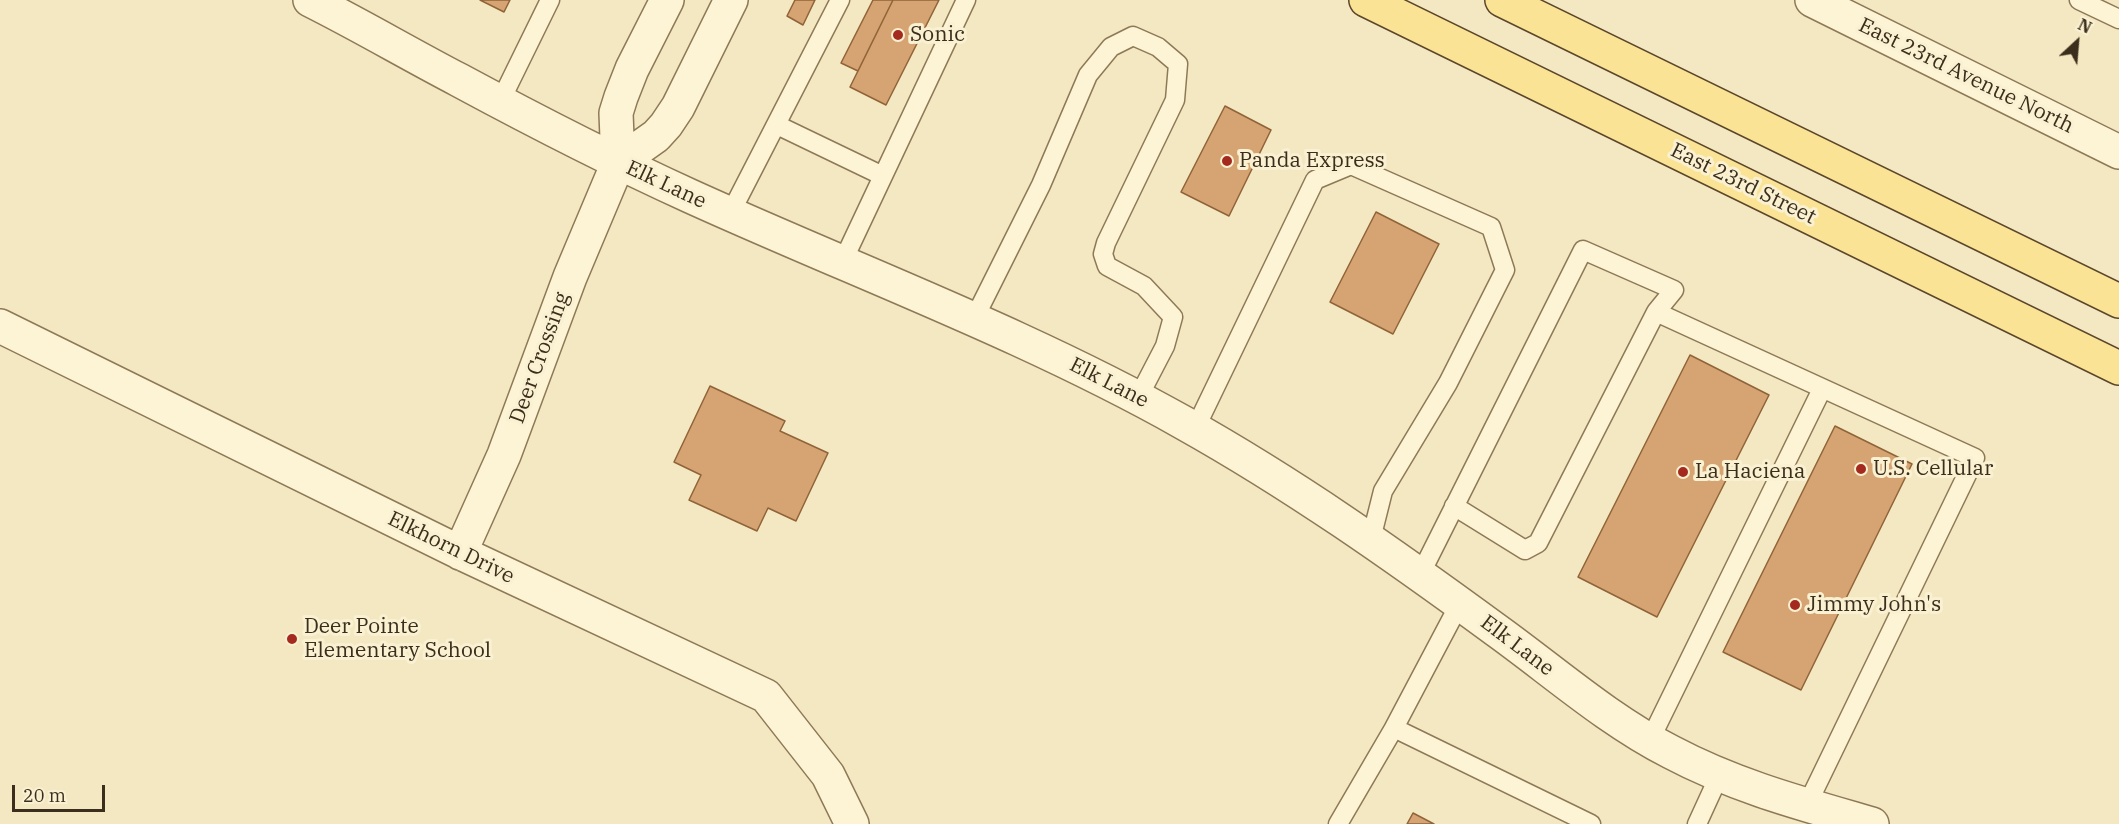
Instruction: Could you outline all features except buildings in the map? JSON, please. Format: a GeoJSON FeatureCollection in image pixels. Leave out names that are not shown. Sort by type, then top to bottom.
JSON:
{"type":"FeatureCollection","features":[{"type":"Feature","properties":{"kind":"main road","name":"East 23rd Street"},"geometry":{"type":"LineString","coordinates":[[1366,0],[2119,368]]}},
{"type":"Feature","properties":{"kind":"main road"},"geometry":{"type":"LineString","coordinates":[[1502,0],[2119,302]]}},
{"type":"Feature","properties":{"kind":"street","name":"Deer Crossing"},"geometry":{"type":"LineString","coordinates":[[460,553],[504,456],[573,268],[618,163],[616,113],[632,69],[667,0]]}},
{"type":"Feature","properties":{"kind":"street"},"geometry":{"type":"LineString","coordinates":[[618,163],[656,136],[666,125],[678,107],[731,0]]}},
{"type":"Feature","properties":{"kind":"street","name":"East 23rd Avenue North"},"geometry":{"type":"LineString","coordinates":[[1812,0],[2119,152]]}},
{"type":"Feature","properties":{"kind":"street","name":"Elk Lane"},"geometry":{"type":"LineString","coordinates":[[326,4],[500,102],[618,163],[1040,348],[1138,398],[1270,474],[1371,539],[1599,707],[1667,750],[1719,776],[1872,824]]}},
{"type":"Feature","properties":{"kind":"street","name":"Elkhorn Drive"},"geometry":{"type":"LineString","coordinates":[[0,326],[460,553],[766,696],[828,775],[852,824]]}},
{"type":"Feature","properties":{"kind":"lane"},"geometry":{"type":"LineString","coordinates":[[500,102],[550,0]]}},
{"type":"Feature","properties":{"kind":"lane"},"geometry":{"type":"LineString","coordinates":[[730,214],[840,0]]}},
{"type":"Feature","properties":{"kind":"lane"},"geometry":{"type":"LineString","coordinates":[[842,262],[966,0]]}},
{"type":"Feature","properties":{"kind":"lane"},"geometry":{"type":"LineString","coordinates":[[2079,0],[2119,19]]}},
{"type":"Feature","properties":{"kind":"lane"},"geometry":{"type":"LineString","coordinates":[[974,319],[1041,185],[1088,75],[1111,46],[1133,36],[1158,46],[1178,64],[1175,100],[1106,243],[1103,254],[1107,266],[1144,286],[1173,317],[1165,346],[1138,398]]}},
{"type":"Feature","properties":{"kind":"lane"},"geometry":{"type":"LineString","coordinates":[[777,125],[882,176]]}},
{"type":"Feature","properties":{"kind":"lane"},"geometry":{"type":"LineString","coordinates":[[1195,429],[1315,180],[1351,165],[1491,227],[1505,270],[1448,383],[1383,491],[1371,539]]}},
{"type":"Feature","properties":{"kind":"lane"},"geometry":{"type":"LineString","coordinates":[[1420,575],[1454,506],[1583,250],[1674,290],[1656,312],[1538,543],[1525,550],[1454,506]]}},
{"type":"Feature","properties":{"kind":"lane"},"geometry":{"type":"LineString","coordinates":[[1656,312],[1975,459],[1807,805]]}},
{"type":"Feature","properties":{"kind":"lane"},"geometry":{"type":"LineString","coordinates":[[1650,740],[1822,388]]}},
{"type":"Feature","properties":{"kind":"lane"},"geometry":{"type":"LineString","coordinates":[[1338,824],[1394,728],[1460,603]]}},
{"type":"Feature","properties":{"kind":"lane"},"geometry":{"type":"LineString","coordinates":[[1394,728],[1591,824]]}},
{"type":"Feature","properties":{"kind":"lane"},"geometry":{"type":"LineString","coordinates":[[1697,824],[1719,776]]}},
{"type":"Feature","properties":{"kind":"place","name":"Sonic"},"geometry":{"type":"Point","coordinates":[898,35]}},
{"type":"Feature","properties":{"kind":"place","name":"Panda Express"},"geometry":{"type":"Point","coordinates":[1227,161]}},
{"type":"Feature","properties":{"kind":"place","name":"U.S. Cellular"},"geometry":{"type":"Point","coordinates":[1861,469]}},
{"type":"Feature","properties":{"kind":"place","name":"La Haciena"},"geometry":{"type":"Point","coordinates":[1683,472]}},
{"type":"Feature","properties":{"kind":"place","name":"Jimmy John's"},"geometry":{"type":"Point","coordinates":[1795,605]}},
{"type":"Feature","properties":{"kind":"place","name":"Deer Pointe Elementary School"},"geometry":{"type":"Point","coordinates":[292,639]}}]}
